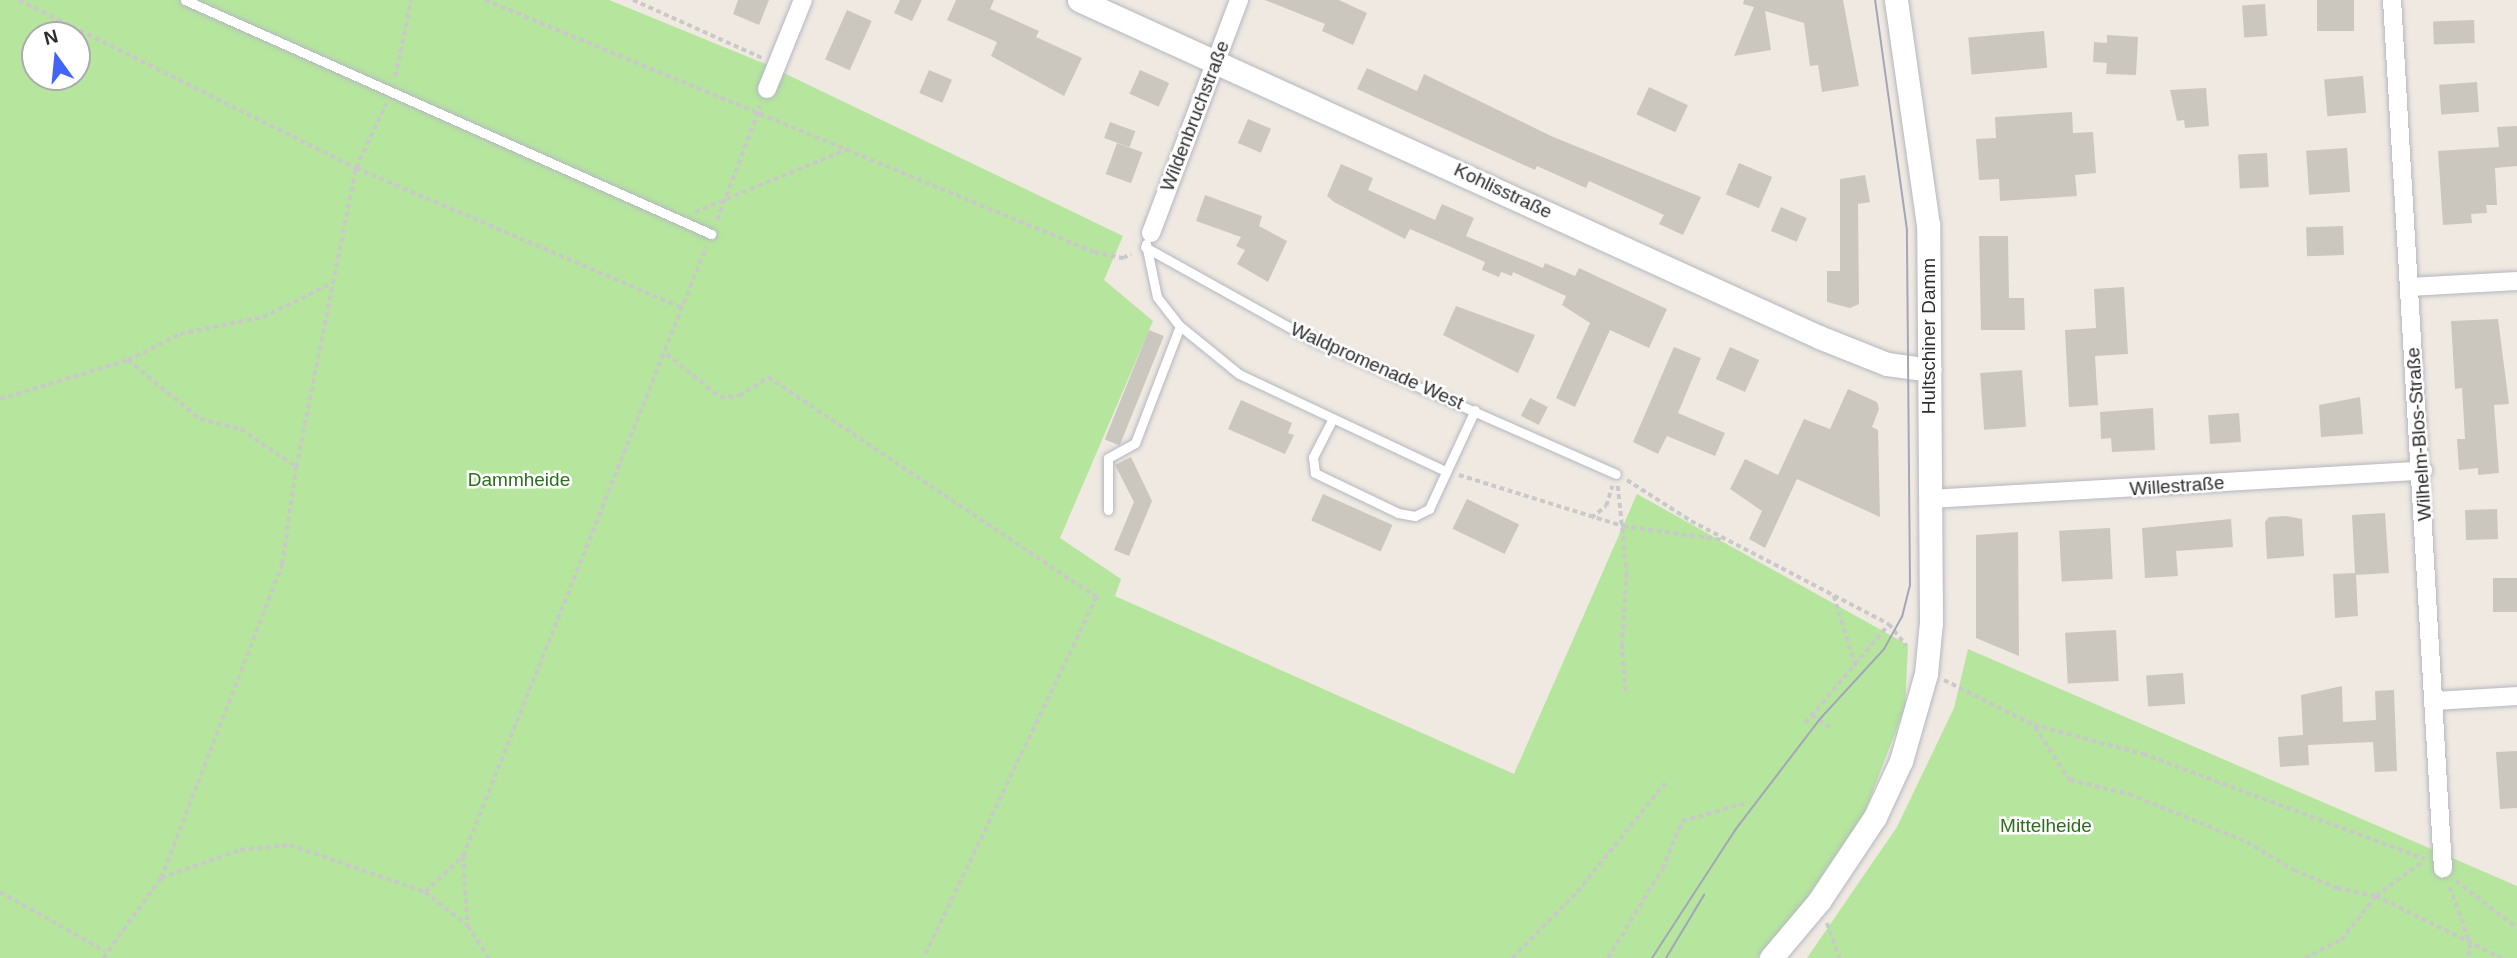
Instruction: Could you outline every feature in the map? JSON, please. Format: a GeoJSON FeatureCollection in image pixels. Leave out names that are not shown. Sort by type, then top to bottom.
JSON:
{"type":"FeatureCollection","features":[{"type":"Feature","properties":{"kind":"main road","name":"Kohlisstraße"},"geometry":{"type":"LineString","coordinates":[[1079,0],[1819,337],[1886,364],[1930,370]]}},
{"type":"Feature","properties":{"kind":"main road","name":"Hultschiner Damm"},"geometry":{"type":"LineString","coordinates":[[1771,958],[1819,901],[1875,817],[1901,761],[1926,674],[1931,622],[1928,225],[1896,0]]}},
{"type":"Feature","properties":{"kind":"street"},"geometry":{"type":"LineString","coordinates":[[767,89],[803,0]]}},
{"type":"Feature","properties":{"kind":"street","name":"Wildenbruchstraße"},"geometry":{"type":"LineString","coordinates":[[1148,240],[1239,0]]}},
{"type":"Feature","properties":{"kind":"street","name":"Wilhelm-Blos-Straße"},"geometry":{"type":"LineString","coordinates":[[2392,0],[2423,471],[2435,701],[2434,855],[2443,869]]}},
{"type":"Feature","properties":{"kind":"street"},"geometry":{"type":"LineString","coordinates":[[2409,287],[2517,281]]}},
{"type":"Feature","properties":{"kind":"street","name":"Willestraße"},"geometry":{"type":"LineString","coordinates":[[1930,499],[2423,471]]}},
{"type":"Feature","properties":{"kind":"street"},"geometry":{"type":"LineString","coordinates":[[2435,701],[2517,696]]}},
{"type":"Feature","properties":{"kind":"lane"},"geometry":{"type":"LineString","coordinates":[[185,0],[712,234]]}},
{"type":"Feature","properties":{"kind":"lane"},"geometry":{"type":"LineString","coordinates":[[1148,240],[1157,297],[1180,326],[1239,374],[1443,470]]}},
{"type":"Feature","properties":{"kind":"lane","name":"Waldpromenade West"},"geometry":{"type":"LineString","coordinates":[[1148,240],[1312,340],[1616,474]]}},
{"type":"Feature","properties":{"kind":"lane"},"geometry":{"type":"LineString","coordinates":[[1108,510],[1108,458],[1135,443],[1180,326]]}},
{"type":"Feature","properties":{"kind":"lane"},"geometry":{"type":"LineString","coordinates":[[1332,420],[1313,457],[1315,473],[1398,513],[1415,516],[1429,509],[1443,470],[1475,410]]}},
{"type":"Feature","properties":{"kind":"path"},"geometry":{"type":"LineString","coordinates":[[19,0],[356,168],[683,308]]}},
{"type":"Feature","properties":{"kind":"path"},"geometry":{"type":"LineString","coordinates":[[103,958],[161,878],[282,564],[296,467],[356,168],[392,92],[411,0]]}},
{"type":"Feature","properties":{"kind":"path"},"geometry":{"type":"LineString","coordinates":[[485,0],[1094,252],[1123,258],[1148,240]]}},
{"type":"Feature","properties":{"kind":"path"},"geometry":{"type":"LineString","coordinates":[[633,0],[776,64]]}},
{"type":"Feature","properties":{"kind":"path"},"geometry":{"type":"LineString","coordinates":[[425,892],[463,856],[667,354],[753,126]]}},
{"type":"Feature","properties":{"kind":"path"},"geometry":{"type":"LineString","coordinates":[[677,219],[848,149]]}},
{"type":"Feature","properties":{"kind":"path"},"geometry":{"type":"LineString","coordinates":[[0,399],[128,360],[180,334],[263,317],[332,283]]}},
{"type":"Feature","properties":{"kind":"path"},"geometry":{"type":"LineString","coordinates":[[667,354],[720,397],[739,396],[768,377],[1097,597],[924,958]]}},
{"type":"Feature","properties":{"kind":"path"},"geometry":{"type":"LineString","coordinates":[[128,360],[200,419],[241,429],[296,467]]}},
{"type":"Feature","properties":{"kind":"path"},"geometry":{"type":"LineString","coordinates":[[1443,470],[1623,526],[1728,541]]}},
{"type":"Feature","properties":{"kind":"path"},"geometry":{"type":"LineString","coordinates":[[1591,518],[1606,506],[1616,474]]}},
{"type":"Feature","properties":{"kind":"path"},"geometry":{"type":"LineString","coordinates":[[1616,474],[1627,573],[1622,644],[1626,695]]}},
{"type":"Feature","properties":{"kind":"path"},"geometry":{"type":"LineString","coordinates":[[1616,474],[1728,541],[1889,624],[1926,674],[1966,689],[2034,725],[2143,754],[2434,855],[2443,869],[2470,943],[2469,958]]}},
{"type":"Feature","properties":{"kind":"path"},"geometry":{"type":"LineString","coordinates":[[1834,596],[1856,667]]}},
{"type":"Feature","properties":{"kind":"path"},"geometry":{"type":"LineString","coordinates":[[1805,723],[1856,667],[1889,624]]}},
{"type":"Feature","properties":{"kind":"path"},"geometry":{"type":"LineString","coordinates":[[1812,715],[1832,729]]}},
{"type":"Feature","properties":{"kind":"path"},"geometry":{"type":"LineString","coordinates":[[2034,725],[2070,780],[2129,794],[2247,842],[2294,870],[2337,888],[2376,896],[2502,958]]}},
{"type":"Feature","properties":{"kind":"path"},"geometry":{"type":"LineString","coordinates":[[1512,958],[1577,892],[1665,783]]}},
{"type":"Feature","properties":{"kind":"path"},"geometry":{"type":"LineString","coordinates":[[1608,958],[1662,869],[1682,821],[1747,803]]}},
{"type":"Feature","properties":{"kind":"path"},"geometry":{"type":"LineString","coordinates":[[161,878],[240,850],[289,845],[425,892],[468,926],[489,958]]}},
{"type":"Feature","properties":{"kind":"path"},"geometry":{"type":"LineString","coordinates":[[2305,958],[2341,940],[2376,896],[2434,855]]}},
{"type":"Feature","properties":{"kind":"path"},"geometry":{"type":"LineString","coordinates":[[463,856],[468,926]]}},
{"type":"Feature","properties":{"kind":"path"},"geometry":{"type":"LineString","coordinates":[[2443,869],[2475,899],[2517,928]]}},
{"type":"Feature","properties":{"kind":"path"},"geometry":{"type":"LineString","coordinates":[[0,892],[105,952]]}},
{"type":"Feature","properties":{"kind":"path"},"geometry":{"type":"LineString","coordinates":[[1819,901],[1840,958]]}},
{"type":"Feature","properties":{"kind":"green space","name":"Dammheide"},"geometry":{"type":"Polygon","coordinates":[[[0,0],[609,0],[763,63],[1123,236],[1104,280],[1153,321],[1060,538],[1121,579],[1115,596],[1514,774],[1637,494],[1908,645],[1905,707],[1864,814],[1794,917],[1757,958],[0,958],[0,0]]]}},
{"type":"Feature","properties":{"kind":"green space","name":"Mittelheide"},"geometry":{"type":"Polygon","coordinates":[[[1968,649],[2517,886],[2517,958],[1807,958],[1897,827],[1954,708],[1968,649]]]}},
{"type":"Feature","properties":{"kind":"building"},"geometry":{"type":"Polygon","coordinates":[[[738,0],[769,0],[759,25],[733,14],[738,0]]]}},
{"type":"Feature","properties":{"kind":"building"},"geometry":{"type":"Polygon","coordinates":[[[900,0],[922,0],[912,21],[894,13],[900,0]]]}},
{"type":"Feature","properties":{"kind":"building"},"geometry":{"type":"Polygon","coordinates":[[[956,0],[994,0],[990,9],[1039,31],[1036,37],[1082,58],[1064,96],[991,56],[997,42],[947,20],[956,0]]]}},
{"type":"Feature","properties":{"kind":"building"},"geometry":{"type":"Polygon","coordinates":[[[1265,0],[1339,0],[1367,13],[1353,45],[1322,31],[1325,24],[1265,0]]]}},
{"type":"Feature","properties":{"kind":"building"},"geometry":{"type":"Polygon","coordinates":[[[1744,0],[1843,0],[1859,86],[1822,92],[1818,65],[1810,66],[1804,23],[1765,11],[1771,50],[1734,56],[1754,7],[1743,4],[1744,0]]]}},
{"type":"Feature","properties":{"kind":"building"},"geometry":{"type":"Polygon","coordinates":[[[2317,0],[2354,0],[2354,31],[2317,31],[2317,0]]]}},
{"type":"Feature","properties":{"kind":"building"},"geometry":{"type":"Polygon","coordinates":[[[2265,4],[2267,36],[2244,38],[2242,6],[2265,4]]]}},
{"type":"Feature","properties":{"kind":"building"},"geometry":{"type":"Polygon","coordinates":[[[847,10],[872,21],[850,70],[825,59],[847,10]]]}},
{"type":"Feature","properties":{"kind":"building"},"geometry":{"type":"Polygon","coordinates":[[[2474,20],[2475,43],[2434,44],[2433,21],[2474,20]]]}},
{"type":"Feature","properties":{"kind":"building"},"geometry":{"type":"Polygon","coordinates":[[[2044,31],[2047,68],[1972,74],[1968,38],[2044,31]]]}},
{"type":"Feature","properties":{"kind":"building"},"geometry":{"type":"Polygon","coordinates":[[[2107,35],[2138,37],[2136,75],[2106,74],[2107,63],[2093,62],[2094,42],[2107,43],[2107,35]]]}},
{"type":"Feature","properties":{"kind":"building"},"geometry":{"type":"Polygon","coordinates":[[[1367,68],[1417,91],[1424,74],[1551,136],[1701,197],[1683,235],[1659,224],[1664,215],[1589,181],[1586,188],[1537,166],[1535,170],[1357,89],[1367,68]]]}},
{"type":"Feature","properties":{"kind":"building"},"geometry":{"type":"Polygon","coordinates":[[[929,70],[952,80],[942,103],[919,93],[929,70]]]}},
{"type":"Feature","properties":{"kind":"building"},"geometry":{"type":"Polygon","coordinates":[[[1140,70],[1169,83],[1159,107],[1129,94],[1140,70]]]}},
{"type":"Feature","properties":{"kind":"building"},"geometry":{"type":"Polygon","coordinates":[[[2363,76],[2366,113],[2327,116],[2324,79],[2363,76]]]}},
{"type":"Feature","properties":{"kind":"building"},"geometry":{"type":"Polygon","coordinates":[[[2477,82],[2479,112],[2441,115],[2439,85],[2477,82]]]}},
{"type":"Feature","properties":{"kind":"building"},"geometry":{"type":"Polygon","coordinates":[[[1649,87],[1688,105],[1675,132],[1636,114],[1649,87]]]}},
{"type":"Feature","properties":{"kind":"building"},"geometry":{"type":"Polygon","coordinates":[[[2206,88],[2209,126],[2185,128],[2184,120],[2177,121],[2170,90],[2206,88]]]}},
{"type":"Feature","properties":{"kind":"building"},"geometry":{"type":"Polygon","coordinates":[[[2072,112],[2073,133],[2093,132],[2096,173],[2075,175],[2077,196],[2000,201],[1999,179],[1979,180],[1976,139],[1996,138],[1995,117],[2072,112]]]}},
{"type":"Feature","properties":{"kind":"building"},"geometry":{"type":"Polygon","coordinates":[[[1248,119],[1271,129],[1261,153],[1238,143],[1248,119]]]}},
{"type":"Feature","properties":{"kind":"building"},"geometry":{"type":"Polygon","coordinates":[[[1110,122],[1135,131],[1130,147],[1104,138],[1110,122]]]}},
{"type":"Feature","properties":{"kind":"building"},"geometry":{"type":"Polygon","coordinates":[[[2517,126],[2517,166],[2495,168],[2497,205],[2486,205],[2487,213],[2471,214],[2472,223],[2443,225],[2438,151],[2499,147],[2497,127],[2517,126]]]}},
{"type":"Feature","properties":{"kind":"building"},"geometry":{"type":"Polygon","coordinates":[[[1117,143],[1142,152],[1131,183],[1106,174],[1117,143]]]}},
{"type":"Feature","properties":{"kind":"building"},"geometry":{"type":"Polygon","coordinates":[[[2347,148],[2350,192],[2309,195],[2306,151],[2347,148]]]}},
{"type":"Feature","properties":{"kind":"building"},"geometry":{"type":"Polygon","coordinates":[[[2267,153],[2269,187],[2240,188],[2238,155],[2267,153]]]}},
{"type":"Feature","properties":{"kind":"building"},"geometry":{"type":"Polygon","coordinates":[[[1739,163],[1772,177],[1759,208],[1726,194],[1739,163]]]}},
{"type":"Feature","properties":{"kind":"building"},"geometry":{"type":"Polygon","coordinates":[[[1341,164],[1373,178],[1368,190],[1435,220],[1442,204],[1474,218],[1466,236],[1543,268],[1545,263],[1575,276],[1579,268],[1667,309],[1649,348],[1610,330],[1575,407],[1556,398],[1590,323],[1562,305],[1566,296],[1513,272],[1512,276],[1501,272],[1499,277],[1482,270],[1485,262],[1410,229],[1405,239],[1334,202],[1327,196],[1341,164]]]}},
{"type":"Feature","properties":{"kind":"building"},"geometry":{"type":"Polygon","coordinates":[[[1865,175],[1870,202],[1858,204],[1859,304],[1850,308],[1827,302],[1827,271],[1840,271],[1840,179],[1865,175]]]}},
{"type":"Feature","properties":{"kind":"building"},"geometry":{"type":"Polygon","coordinates":[[[1205,195],[1262,216],[1259,226],[1287,241],[1268,282],[1237,264],[1245,250],[1236,246],[1241,237],[1196,221],[1205,195]]]}},
{"type":"Feature","properties":{"kind":"building"},"geometry":{"type":"Polygon","coordinates":[[[1781,207],[1807,218],[1797,242],[1771,231],[1781,207]]]}},
{"type":"Feature","properties":{"kind":"building"},"geometry":{"type":"Polygon","coordinates":[[[2343,226],[2344,255],[2307,256],[2306,227],[2343,226]]]}},
{"type":"Feature","properties":{"kind":"building"},"geometry":{"type":"Polygon","coordinates":[[[1979,236],[2008,236],[2009,298],[2024,298],[2025,330],[1981,330],[1979,236]]]}},
{"type":"Feature","properties":{"kind":"building"},"geometry":{"type":"Polygon","coordinates":[[[2124,287],[2128,354],[2095,356],[2098,405],[2069,407],[2065,330],[2096,328],[2094,289],[2124,287]]]}},
{"type":"Feature","properties":{"kind":"building"},"geometry":{"type":"Polygon","coordinates":[[[1456,306],[1535,335],[1518,373],[1443,335],[1456,306]]]}},
{"type":"Feature","properties":{"kind":"building"},"geometry":{"type":"Polygon","coordinates":[[[2498,319],[2509,404],[2494,405],[2499,473],[2478,475],[2478,468],[2459,470],[2457,439],[2465,439],[2462,388],[2455,389],[2451,321],[2498,319]]]}},
{"type":"Feature","properties":{"kind":"building"},"geometry":{"type":"Polygon","coordinates":[[[1149,330],[1164,336],[1120,445],[1105,439],[1149,330]]]}},
{"type":"Feature","properties":{"kind":"building"},"geometry":{"type":"Polygon","coordinates":[[[1674,347],[1701,358],[1678,413],[1725,433],[1715,456],[1667,436],[1658,454],[1633,442],[1674,347]]]}},
{"type":"Feature","properties":{"kind":"building"},"geometry":{"type":"Polygon","coordinates":[[[1730,347],[1759,360],[1745,392],[1716,379],[1730,347]]]}},
{"type":"Feature","properties":{"kind":"building"},"geometry":{"type":"Polygon","coordinates":[[[2022,370],[2026,427],[1984,430],[1980,373],[2022,370]]]}},
{"type":"Feature","properties":{"kind":"building"},"geometry":{"type":"Polygon","coordinates":[[[1848,389],[1877,402],[1879,409],[1872,427],[1878,430],[1880,517],[1797,479],[1765,548],[1749,539],[1762,511],[1730,489],[1745,459],[1778,475],[1804,419],[1830,429],[1848,389]]]}},
{"type":"Feature","properties":{"kind":"building"},"geometry":{"type":"Polygon","coordinates":[[[2360,397],[2363,434],[2321,437],[2319,405],[2360,397]]]}},
{"type":"Feature","properties":{"kind":"building"},"geometry":{"type":"Polygon","coordinates":[[[1530,398],[1548,407],[1539,425],[1521,416],[1530,398]]]}},
{"type":"Feature","properties":{"kind":"building"},"geometry":{"type":"Polygon","coordinates":[[[1241,400],[1292,423],[1288,433],[1294,435],[1285,454],[1228,429],[1241,400]]]}},
{"type":"Feature","properties":{"kind":"building"},"geometry":{"type":"Polygon","coordinates":[[[2153,408],[2155,450],[2112,452],[2111,438],[2101,439],[2100,412],[2153,408]]]}},
{"type":"Feature","properties":{"kind":"building"},"geometry":{"type":"Polygon","coordinates":[[[2239,413],[2241,442],[2210,444],[2208,415],[2239,413]]]}},
{"type":"Feature","properties":{"kind":"building"},"geometry":{"type":"Polygon","coordinates":[[[1131,457],[1152,501],[1129,556],[1114,550],[1134,502],[1115,465],[1131,457]]]}},
{"type":"Feature","properties":{"kind":"building"},"geometry":{"type":"Polygon","coordinates":[[[1323,494],[1392,525],[1381,551],[1311,520],[1323,494]]]}},
{"type":"Feature","properties":{"kind":"building"},"geometry":{"type":"Polygon","coordinates":[[[1467,499],[1519,524],[1505,554],[1453,529],[1467,499]]]}},
{"type":"Feature","properties":{"kind":"building"},"geometry":{"type":"Polygon","coordinates":[[[2497,509],[2498,539],[2466,540],[2465,510],[2497,509]]]}},
{"type":"Feature","properties":{"kind":"building"},"geometry":{"type":"Polygon","coordinates":[[[2385,513],[2389,573],[2356,575],[2358,616],[2335,618],[2333,574],[2355,573],[2352,515],[2385,513]]]}},
{"type":"Feature","properties":{"kind":"building"},"geometry":{"type":"Polygon","coordinates":[[[2269,517],[2302,519],[2304,556],[2267,559],[2265,522],[2269,517]]]}},
{"type":"Feature","properties":{"kind":"building"},"geometry":{"type":"Polygon","coordinates":[[[2231,519],[2233,547],[2176,551],[2178,576],[2145,578],[2142,528],[2231,519]]]}},
{"type":"Feature","properties":{"kind":"building"},"geometry":{"type":"Polygon","coordinates":[[[2110,528],[2113,579],[2062,582],[2059,531],[2110,528]]]}},
{"type":"Feature","properties":{"kind":"building"},"geometry":{"type":"Polygon","coordinates":[[[2018,532],[2019,656],[1976,638],[1976,535],[2018,532]]]}},
{"type":"Feature","properties":{"kind":"building"},"geometry":{"type":"Polygon","coordinates":[[[2493,578],[2517,578],[2517,612],[2493,612],[2493,578]]]}},
{"type":"Feature","properties":{"kind":"building"},"geometry":{"type":"Polygon","coordinates":[[[2116,630],[2119,681],[2068,684],[2065,633],[2116,630]]]}},
{"type":"Feature","properties":{"kind":"building"},"geometry":{"type":"Polygon","coordinates":[[[2183,673],[2185,704],[2148,707],[2146,676],[2183,673]]]}},
{"type":"Feature","properties":{"kind":"building"},"geometry":{"type":"Polygon","coordinates":[[[2342,686],[2343,722],[2376,720],[2375,691],[2394,690],[2397,771],[2375,772],[2373,742],[2308,745],[2309,765],[2280,767],[2278,737],[2303,735],[2301,695],[2342,686]]]}},
{"type":"Feature","properties":{"kind":"building"},"geometry":{"type":"Polygon","coordinates":[[[2517,751],[2517,808],[2500,809],[2496,752],[2517,751]]]}},
{"type":"Feature","properties":{"kind":"tram line"},"geometry":{"type":"LineString","coordinates":[[1652,958],[1735,830],[1819,720],[1884,649],[1902,617],[1910,586],[1907,230],[1875,0]]}},
{"type":"Feature","properties":{"kind":"tram line"},"geometry":{"type":"LineString","coordinates":[[1666,958],[1704,895]]}}]}
